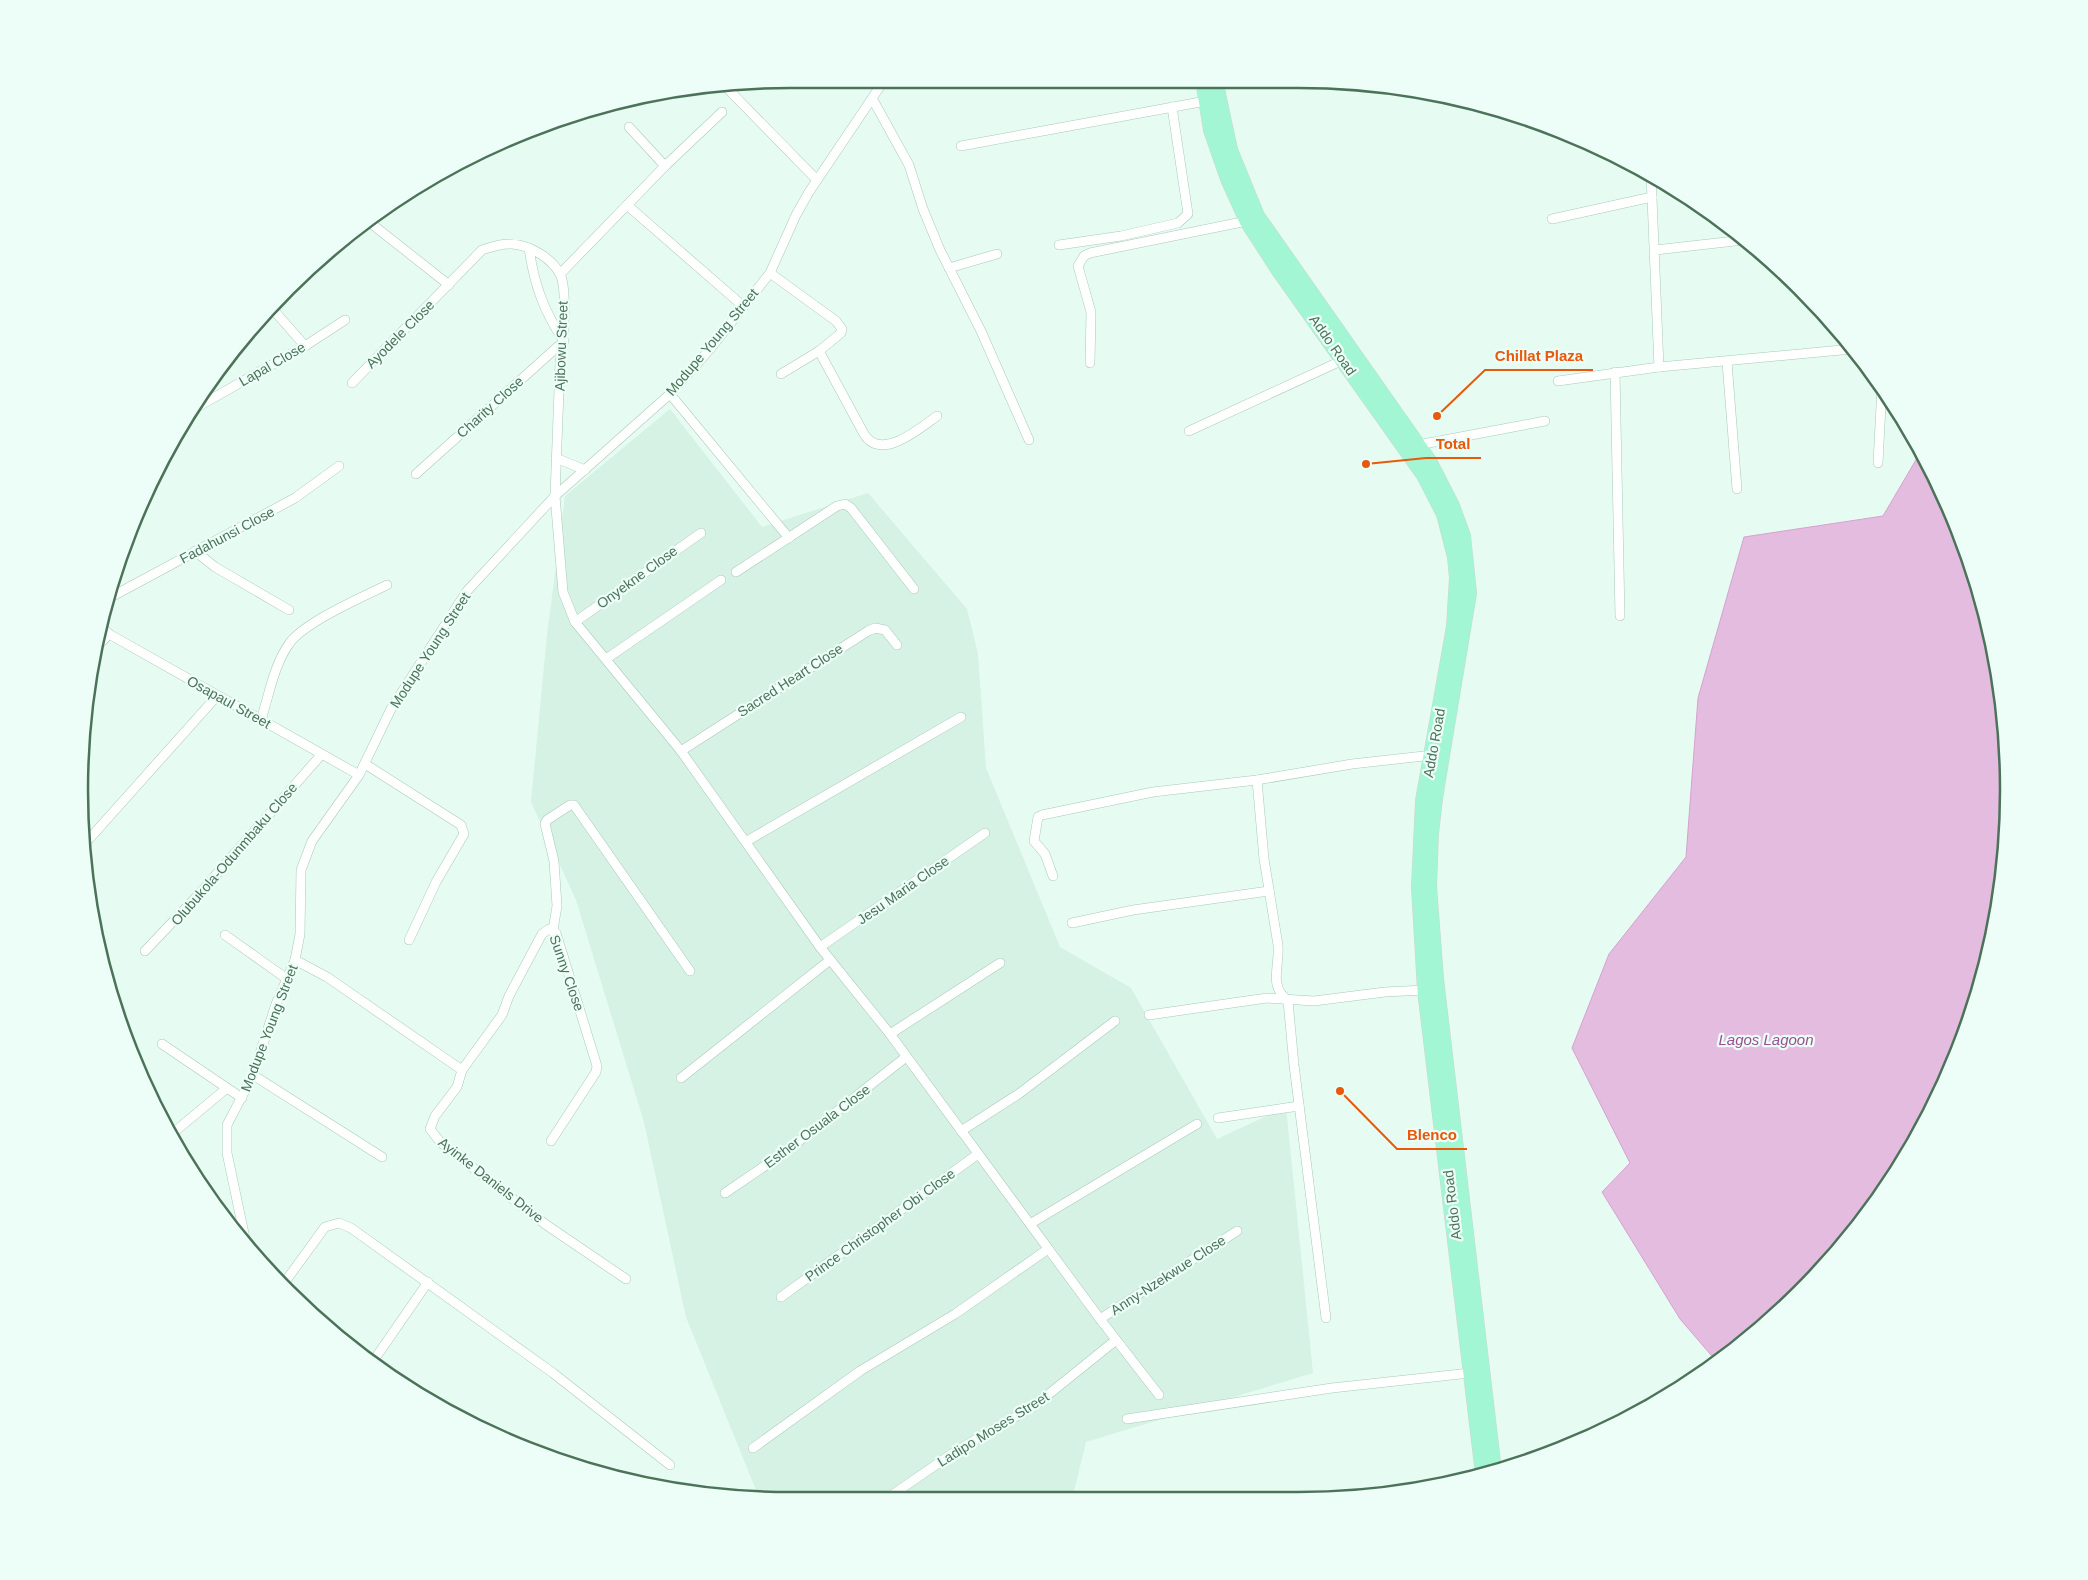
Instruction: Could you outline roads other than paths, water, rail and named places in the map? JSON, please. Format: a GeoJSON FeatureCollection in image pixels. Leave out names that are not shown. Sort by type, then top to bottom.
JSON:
{"type":"FeatureCollection","features":[{"type":"Feature","properties":{"kind":"main road","name":"Addo Road"},"geometry":{"type":"LineString","coordinates":[[1204,88],[1210,130],[1236,200],[1247,221],[1266,253],[1424,475],[1444,514],[1453,550],[1457,578],[1454,627],[1424,801],[1418,862],[1425,990],[1482,1468]]}},
{"type":"Feature","properties":{"kind":"main road","name":"Addo Road"},"geometry":{"type":"LineString","coordinates":[[1217,88],[1230,150],[1257,216],[1440,479],[1459,522],[1466,550],[1469,580],[1465,626],[1435,798],[1431,833],[1429,886],[1436,979],[1493,1465]]}},
{"type":"Feature","properties":{"kind":"street","name":"Modupe Young Street"},"geometry":{"type":"LineString","coordinates":[[243,1230],[225,1136],[227,1125],[253,1075],[276,1004],[295,960],[300,934],[301,870],[312,841],[359,775],[391,709],[467,591],[555,496],[670,394],[711,348],[770,273],[796,215],[817,180],[880,88]]}},
{"type":"Feature","properties":{"kind":"street"},"geometry":{"type":"LineString","coordinates":[[729,91],[817,180]]}},
{"type":"Feature","properties":{"kind":"street"},"geometry":{"type":"LineString","coordinates":[[873,100],[909,165],[923,209],[949,268],[981,331],[1029,440]]}},
{"type":"Feature","properties":{"kind":"street"},"geometry":{"type":"LineString","coordinates":[[961,146],[1206,101]]}},
{"type":"Feature","properties":{"kind":"street"},"geometry":{"type":"LineString","coordinates":[[1059,245],[1121,236],[1178,223],[1186,218],[1188,214],[1172,107]]}},
{"type":"Feature","properties":{"kind":"street"},"geometry":{"type":"LineString","coordinates":[[373,225],[449,284],[482,250],[498,245],[512,244],[529,248],[548,259],[560,274],[665,166],[722,112]]}},
{"type":"Feature","properties":{"kind":"street"},"geometry":{"type":"LineString","coordinates":[[629,127],[665,166]]}},
{"type":"Feature","properties":{"kind":"street"},"geometry":{"type":"LineString","coordinates":[[1653,185],[1652,197],[1659,367]]}},
{"type":"Feature","properties":{"kind":"street"},"geometry":{"type":"LineString","coordinates":[[1552,219],[1652,197]]}},
{"type":"Feature","properties":{"kind":"street"},"geometry":{"type":"LineString","coordinates":[[627,205],[744,306]]}},
{"type":"Feature","properties":{"kind":"street"},"geometry":{"type":"LineString","coordinates":[[1090,363],[1091,312],[1078,266],[1084,256],[1090,253],[1247,221]]}},
{"type":"Feature","properties":{"kind":"street"},"geometry":{"type":"LineString","coordinates":[[1655,250],[1736,241]]}},
{"type":"Feature","properties":{"kind":"street"},"geometry":{"type":"LineString","coordinates":[[529,248],[533,279],[544,308],[564,341]]}},
{"type":"Feature","properties":{"kind":"street"},"geometry":{"type":"LineString","coordinates":[[949,268],[997,254]]}},
{"type":"Feature","properties":{"kind":"street"},"geometry":{"type":"LineString","coordinates":[[770,273],[840,326],[841,333],[819,351],[781,374]]}},
{"type":"Feature","properties":{"kind":"street","name":"Ajibowu Street"},"geometry":{"type":"LineString","coordinates":[[560,274],[564,305],[564,341],[560,363],[555,496],[563,592],[574,622]]}},
{"type":"Feature","properties":{"kind":"street","name":"Ayodele Close"},"geometry":{"type":"LineString","coordinates":[[352,383],[449,284]]}},
{"type":"Feature","properties":{"kind":"street"},"geometry":{"type":"LineString","coordinates":[[275,312],[305,346]]}},
{"type":"Feature","properties":{"kind":"street","name":"Lapal Close"},"geometry":{"type":"LineString","coordinates":[[205,402],[305,346],[345,320]]}},
{"type":"Feature","properties":{"kind":"street","name":"Charity Close"},"geometry":{"type":"LineString","coordinates":[[416,474],[564,341]]}},
{"type":"Feature","properties":{"kind":"street"},"geometry":{"type":"LineString","coordinates":[[1558,380],[1659,367],[1845,350]]}},
{"type":"Feature","properties":{"kind":"street"},"geometry":{"type":"LineString","coordinates":[[819,351],[864,434],[871,442],[884,444],[898,442],[937,416]]}},
{"type":"Feature","properties":{"kind":"street"},"geometry":{"type":"LineString","coordinates":[[1189,431],[1343,360]]}},
{"type":"Feature","properties":{"kind":"street"},"geometry":{"type":"LineString","coordinates":[[1727,362],[1737,489]]}},
{"type":"Feature","properties":{"kind":"street"},"geometry":{"type":"LineString","coordinates":[[1615,372],[1620,616]]}},
{"type":"Feature","properties":{"kind":"street"},"geometry":{"type":"LineString","coordinates":[[670,394],[789,538]]}},
{"type":"Feature","properties":{"kind":"street"},"geometry":{"type":"LineString","coordinates":[[1878,463],[1881,399]]}},
{"type":"Feature","properties":{"kind":"street"},"geometry":{"type":"LineString","coordinates":[[1418,446],[1545,421]]}},
{"type":"Feature","properties":{"kind":"street"},"geometry":{"type":"LineString","coordinates":[[556,458],[585,470]]}},
{"type":"Feature","properties":{"kind":"street","name":"Fadahunsi Close"},"geometry":{"type":"LineString","coordinates":[[115,595],[295,498],[339,466]]}},
{"type":"Feature","properties":{"kind":"street"},"geometry":{"type":"LineString","coordinates":[[736,572],[837,506],[845,504],[852,508],[914,589]]}},
{"type":"Feature","properties":{"kind":"street","name":"Onyekne Close"},"geometry":{"type":"LineString","coordinates":[[574,622],[701,533]]}},
{"type":"Feature","properties":{"kind":"street"},"geometry":{"type":"LineString","coordinates":[[195,552],[215,567],[289,610]]}},
{"type":"Feature","properties":{"kind":"street"},"geometry":{"type":"LineString","coordinates":[[606,659],[721,580]]}},
{"type":"Feature","properties":{"kind":"street"},"geometry":{"type":"LineString","coordinates":[[261,720],[278,668],[292,640],[317,621],[387,585]]}},
{"type":"Feature","properties":{"kind":"street"},"geometry":{"type":"LineString","coordinates":[[574,622],[681,750],[748,841],[820,947],[890,1034],[1100,1319],[1159,1394]]}},
{"type":"Feature","properties":{"kind":"street","name":"Sacred Heart Close"},"geometry":{"type":"LineString","coordinates":[[681,750],[868,631],[875,628],[885,630],[898,645]]}},
{"type":"Feature","properties":{"kind":"street","name":"Osapaul Street"},"geometry":{"type":"LineString","coordinates":[[106,631],[359,775]]}},
{"type":"Feature","properties":{"kind":"street"},"geometry":{"type":"LineString","coordinates":[[104,638],[108,634]]}},
{"type":"Feature","properties":{"kind":"street"},"geometry":{"type":"LineString","coordinates":[[89,838],[217,696]]}},
{"type":"Feature","properties":{"kind":"street"},"geometry":{"type":"LineString","coordinates":[[748,841],[961,717]]}},
{"type":"Feature","properties":{"kind":"street","name":"Olubukola-Odunmbaku Close"},"geometry":{"type":"LineString","coordinates":[[145,951],[200,893],[321,754]]}},
{"type":"Feature","properties":{"kind":"street"},"geometry":{"type":"LineString","coordinates":[[1053,876],[1045,854],[1034,841],[1038,817],[1042,815],[1153,792],[1257,780],[1352,764],[1432,755]]}},
{"type":"Feature","properties":{"kind":"street"},"geometry":{"type":"LineString","coordinates":[[365,764],[415,794],[461,825],[464,829],[464,834],[436,882],[409,940]]}},
{"type":"Feature","properties":{"kind":"street"},"geometry":{"type":"LineString","coordinates":[[1257,780],[1269,891],[1279,956],[1274,975],[1282,997],[1288,1001]]}},
{"type":"Feature","properties":{"kind":"street"},"geometry":{"type":"LineString","coordinates":[[553,930],[557,906],[554,861],[545,824],[570,805],[574,805],[690,971]]}},
{"type":"Feature","properties":{"kind":"street","name":"Jesu Maria Close"},"geometry":{"type":"LineString","coordinates":[[820,947],[985,834]]}},
{"type":"Feature","properties":{"kind":"street"},"geometry":{"type":"LineString","coordinates":[[1072,923],[1133,910],[1269,891]]}},
{"type":"Feature","properties":{"kind":"street","name":"Sunny Close"},"geometry":{"type":"LineString","coordinates":[[462,1070],[502,1015],[509,996],[542,934],[549,929],[553,930],[556,933],[597,1066],[596,1072],[551,1141]]}},
{"type":"Feature","properties":{"kind":"street"},"geometry":{"type":"LineString","coordinates":[[225,935],[287,979]]}},
{"type":"Feature","properties":{"kind":"street"},"geometry":{"type":"LineString","coordinates":[[295,960],[327,976],[462,1070]]}},
{"type":"Feature","properties":{"kind":"street"},"geometry":{"type":"LineString","coordinates":[[681,1078],[830,960]]}},
{"type":"Feature","properties":{"kind":"street"},"geometry":{"type":"LineString","coordinates":[[890,1034],[1000,963]]}},
{"type":"Feature","properties":{"kind":"street"},"geometry":{"type":"LineString","coordinates":[[1149,1015],[1267,998],[1314,1002],[1384,992],[1425,990]]}},
{"type":"Feature","properties":{"kind":"street"},"geometry":{"type":"LineString","coordinates":[[1288,1001],[1299,1106],[1326,1318]]}},
{"type":"Feature","properties":{"kind":"street"},"geometry":{"type":"LineString","coordinates":[[961,1131],[1020,1093],[1114,1021]]}},
{"type":"Feature","properties":{"kind":"street"},"geometry":{"type":"LineString","coordinates":[[162,1044],[242,1098]]}},
{"type":"Feature","properties":{"kind":"street","name":"Esther Osuala Close"},"geometry":{"type":"LineString","coordinates":[[725,1193],[784,1154],[906,1057]]}},
{"type":"Feature","properties":{"kind":"street","name":"Ayinke Daniels Drive"},"geometry":{"type":"LineString","coordinates":[[462,1070],[454,1092],[432,1122],[430,1128],[432,1133],[441,1143],[545,1224],[596,1261],[626,1279]]}},
{"type":"Feature","properties":{"kind":"street"},"geometry":{"type":"LineString","coordinates":[[253,1075],[382,1157]]}},
{"type":"Feature","properties":{"kind":"street"},"geometry":{"type":"LineString","coordinates":[[176,1130],[227,1088]]}},
{"type":"Feature","properties":{"kind":"street"},"geometry":{"type":"LineString","coordinates":[[1218,1118],[1299,1106]]}},
{"type":"Feature","properties":{"kind":"street"},"geometry":{"type":"LineString","coordinates":[[1030,1224],[1197,1124]]}},
{"type":"Feature","properties":{"kind":"street","name":"Prince Christopher Obi Close"},"geometry":{"type":"LineString","coordinates":[[781,1297],[978,1154]]}},
{"type":"Feature","properties":{"kind":"street"},"geometry":{"type":"LineString","coordinates":[[286,1280],[321,1230],[332,1223],[351,1228],[553,1372],[670,1465]]}},
{"type":"Feature","properties":{"kind":"street","name":"Anny-Nzekwue Close"},"geometry":{"type":"LineString","coordinates":[[1100,1319],[1237,1231]]}},
{"type":"Feature","properties":{"kind":"street"},"geometry":{"type":"LineString","coordinates":[[753,1448],[860,1371],[956,1314],[1048,1248]]}},
{"type":"Feature","properties":{"kind":"street"},"geometry":{"type":"LineString","coordinates":[[376,1357],[428,1282]]}},
{"type":"Feature","properties":{"kind":"street","name":"Ladipo Moses Street"},"geometry":{"type":"LineString","coordinates":[[896,1492],[956,1451],[1034,1406],[1116,1340]]}},
{"type":"Feature","properties":{"kind":"street"},"geometry":{"type":"LineString","coordinates":[[1127,1419],[1332,1388],[1470,1373]]}},
{"type":"Feature","properties":{"kind":"water","name":"Lagos Lagoon"},"geometry":{"type":"Polygon","coordinates":[[[1917,459],[1947,521],[1977,608],[1987,653],[1999,744],[1999,836],[1987,927],[1977,972],[1947,1059],[1928,1101],[1882,1180],[1855,1218],[1795,1287],[1761,1318],[1712,1357],[1680,1319],[1602,1192],[1630,1163],[1572,1048],[1609,954],[1686,857],[1698,698],[1744,537],[1883,516],[1917,459]]]}},
{"type":"Feature","properties":{"kind":"place","name":"Chillat Plaza"},"geometry":{"type":"Point","coordinates":[1437,416]}},
{"type":"Feature","properties":{"kind":"place","name":"Total"},"geometry":{"type":"Point","coordinates":[1366,464]}},
{"type":"Feature","properties":{"kind":"place","name":"Blenco"},"geometry":{"type":"Point","coordinates":[1340,1091]}}]}
